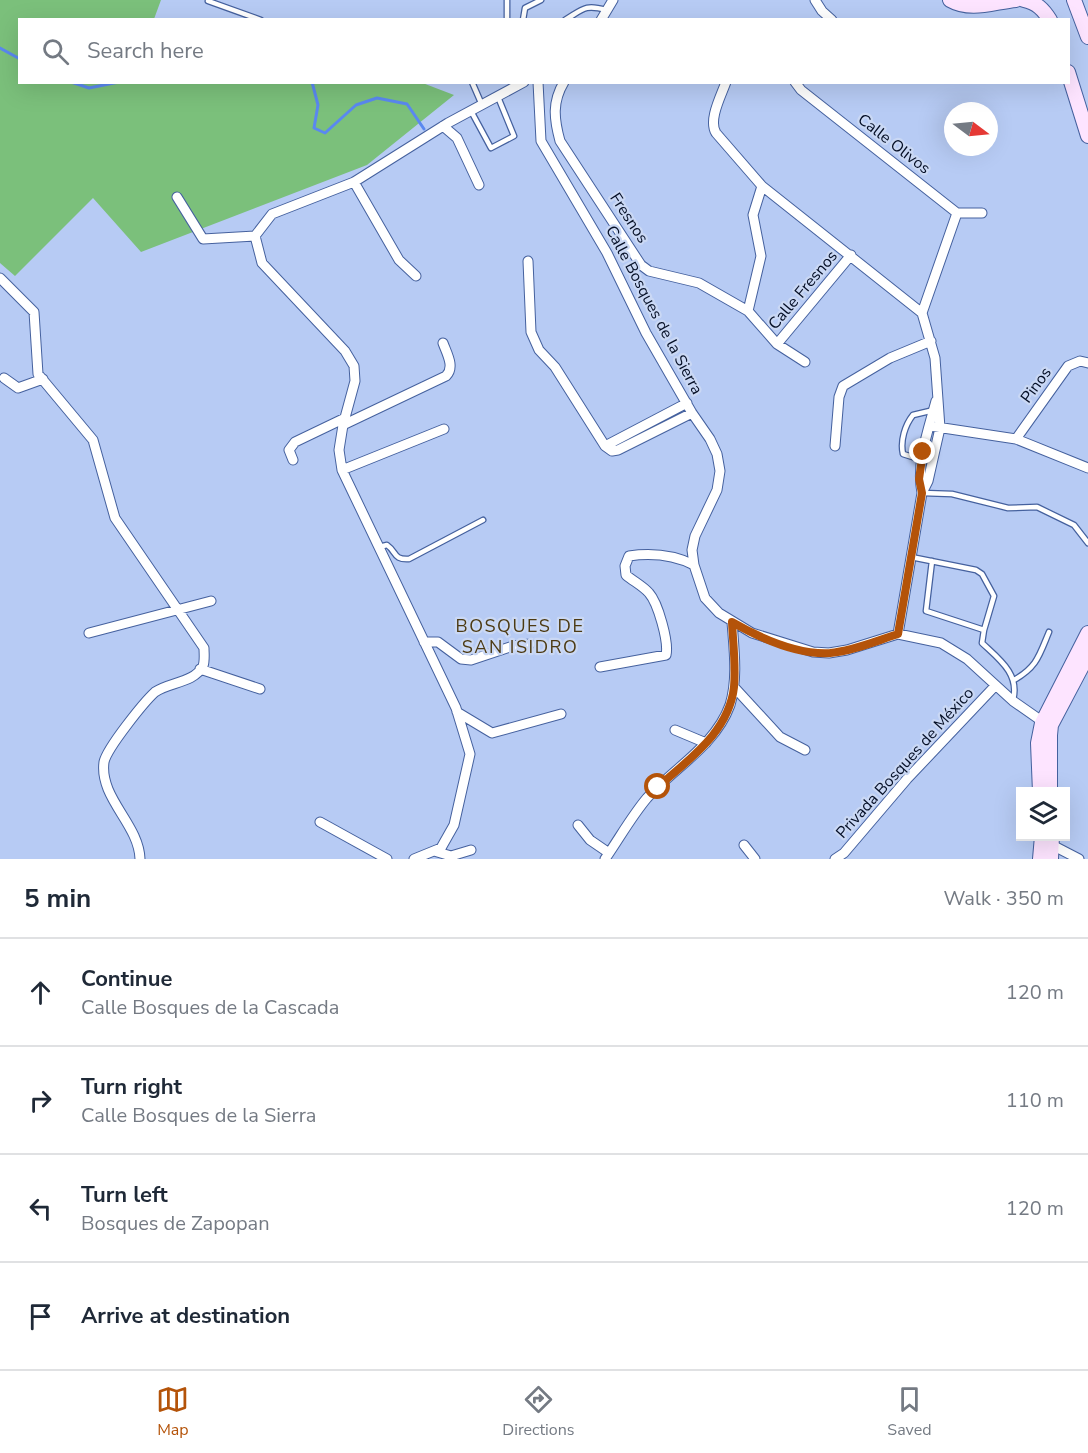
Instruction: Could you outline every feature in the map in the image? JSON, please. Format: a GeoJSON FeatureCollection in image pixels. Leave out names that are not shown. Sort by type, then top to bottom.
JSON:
{"type":"FeatureCollection","features":[{"type":"Feature","properties":{"kind":"main road"},"geometry":{"type":"LineString","coordinates":[[950,0],[963,6],[1016,0]]}},
{"type":"Feature","properties":{"kind":"main road"},"geometry":{"type":"LineString","coordinates":[[1024,0],[1042,8],[1049,18]]}},
{"type":"Feature","properties":{"kind":"main road"},"geometry":{"type":"LineString","coordinates":[[1074,0],[1088,37]]}},
{"type":"Feature","properties":{"kind":"main road"},"geometry":{"type":"LineString","coordinates":[[1070,78],[1088,136]]}},
{"type":"Feature","properties":{"kind":"main road"},"geometry":{"type":"LineString","coordinates":[[1040,787],[1038,743],[1088,633]]}},
{"type":"Feature","properties":{"kind":"main road"},"geometry":{"type":"LineString","coordinates":[[1050,787],[1050,735],[1047,724],[1088,655]]}},
{"type":"Feature","properties":{"kind":"main road"},"geometry":{"type":"LineString","coordinates":[[1040,859],[1048,843]]}},
{"type":"Feature","properties":{"kind":"street"},"geometry":{"type":"LineString","coordinates":[[815,0],[830,18]]}},
{"type":"Feature","properties":{"kind":"street"},"geometry":{"type":"LineString","coordinates":[[602,18],[610,3]]}},
{"type":"Feature","properties":{"kind":"street"},"geometry":{"type":"LineString","coordinates":[[177,197],[203,239],[255,236],[272,214],[354,182],[443,126],[521,84]]}},
{"type":"Feature","properties":{"kind":"street","name":"Calle Bosques de la Sierra"},"geometry":{"type":"LineString","coordinates":[[538,84],[541,141],[607,253],[646,333],[717,454],[720,471],[717,490],[695,536],[693,550],[694,564],[705,598],[719,613],[732,622],[768,639],[813,652],[829,653],[847,650],[898,634],[934,641],[967,659],[1013,701],[1047,724]]}},
{"type":"Feature","properties":{"kind":"street","name":"Fresnos"},"geometry":{"type":"LineString","coordinates":[[563,84],[554,102],[555,122],[560,141],[641,265],[649,271],[699,283],[748,311],[777,344],[805,362]]}},
{"type":"Feature","properties":{"kind":"street"},"geometry":{"type":"LineString","coordinates":[[725,84],[713,120],[713,128],[762,186],[922,313],[931,341],[940,428],[928,481],[922,493],[898,634]]}},
{"type":"Feature","properties":{"kind":"street","name":"Calle Olivos"},"geometry":{"type":"LineString","coordinates":[[796,84],[801,90],[957,213]]}},
{"type":"Feature","properties":{"kind":"street"},"geometry":{"type":"LineString","coordinates":[[443,126],[457,138],[479,185]]}},
{"type":"Feature","properties":{"kind":"street"},"geometry":{"type":"LineString","coordinates":[[354,182],[399,260],[416,276]]}},
{"type":"Feature","properties":{"kind":"street"},"geometry":{"type":"LineString","coordinates":[[748,311],[760,256],[753,215],[762,186]]}},
{"type":"Feature","properties":{"kind":"street"},"geometry":{"type":"LineString","coordinates":[[922,313],[957,213],[982,213]]}},
{"type":"Feature","properties":{"kind":"street"},"geometry":{"type":"LineString","coordinates":[[255,236],[262,263],[345,351],[354,366],[355,381],[339,450],[342,470],[457,712],[470,754],[454,825],[441,848],[414,859]]}},
{"type":"Feature","properties":{"kind":"street","name":"Calle Fresnos"},"geometry":{"type":"LineString","coordinates":[[777,344],[851,255]]}},
{"type":"Feature","properties":{"kind":"street"},"geometry":{"type":"LineString","coordinates":[[528,261],[531,332],[539,350],[555,367],[605,446],[612,451],[618,450],[692,413]]}},
{"type":"Feature","properties":{"kind":"street"},"geometry":{"type":"LineString","coordinates":[[0,278],[34,312],[38,374],[93,440],[115,518],[204,648],[203,665],[200,669],[194,675],[156,692],[113,741],[104,762],[105,784],[124,816],[139,849],[140,859]]}},
{"type":"Feature","properties":{"kind":"street"},"geometry":{"type":"LineString","coordinates":[[835,446],[839,397],[843,386],[890,358],[931,341]]}},
{"type":"Feature","properties":{"kind":"street"},"geometry":{"type":"LineString","coordinates":[[293,460],[289,450],[290,446],[446,376],[451,367],[443,344]]}},
{"type":"Feature","properties":{"kind":"street","name":"Pinos"},"geometry":{"type":"LineString","coordinates":[[1016,439],[1068,366],[1080,361],[1088,363]]}},
{"type":"Feature","properties":{"kind":"street"},"geometry":{"type":"LineString","coordinates":[[4,378],[18,388],[43,379]]}},
{"type":"Feature","properties":{"kind":"street"},"geometry":{"type":"LineString","coordinates":[[605,446],[687,403]]}},
{"type":"Feature","properties":{"kind":"street"},"geometry":{"type":"LineString","coordinates":[[922,493],[919,479],[922,460],[930,426],[937,410]]}},
{"type":"Feature","properties":{"kind":"street"},"geometry":{"type":"LineString","coordinates":[[930,426],[1016,439],[1088,468]]}},
{"type":"Feature","properties":{"kind":"street"},"geometry":{"type":"LineString","coordinates":[[342,470],[444,429]]}},
{"type":"Feature","properties":{"kind":"street"},"geometry":{"type":"LineString","coordinates":[[600,667],[666,655],[668,647],[655,603],[649,593],[626,575],[625,566],[629,556],[646,554],[684,560],[694,564]]}},
{"type":"Feature","properties":{"kind":"street"},"geometry":{"type":"LineString","coordinates":[[89,633],[211,601]]}},
{"type":"Feature","properties":{"kind":"street"},"geometry":{"type":"LineString","coordinates":[[578,825],[607,856],[646,799],[706,743],[724,718],[734,687],[732,622]]}},
{"type":"Feature","properties":{"kind":"street"},"geometry":{"type":"LineString","coordinates":[[424,642],[438,642],[461,659],[471,660],[513,646],[530,644]]}},
{"type":"Feature","properties":{"kind":"street"},"geometry":{"type":"LineString","coordinates":[[200,669],[260,689]]}},
{"type":"Feature","properties":{"kind":"street","name":"Privada Bosques de México"},"geometry":{"type":"LineString","coordinates":[[835,859],[844,853],[907,779],[995,686]]}},
{"type":"Feature","properties":{"kind":"street"},"geometry":{"type":"LineString","coordinates":[[734,687],[780,737],[805,750]]}},
{"type":"Feature","properties":{"kind":"street"},"geometry":{"type":"LineString","coordinates":[[457,712],[492,733],[561,714]]}},
{"type":"Feature","properties":{"kind":"street"},"geometry":{"type":"LineString","coordinates":[[675,730],[706,743]]}},
{"type":"Feature","properties":{"kind":"street"},"geometry":{"type":"LineString","coordinates":[[320,822],[387,859]]}},
{"type":"Feature","properties":{"kind":"street"},"geometry":{"type":"LineString","coordinates":[[1048,843],[1079,859]]}},
{"type":"Feature","properties":{"kind":"street"},"geometry":{"type":"LineString","coordinates":[[744,845],[754,859]]}},
{"type":"Feature","properties":{"kind":"street"},"geometry":{"type":"LineString","coordinates":[[433,851],[451,856],[471,850]]}},
{"type":"Feature","properties":{"kind":"lane"},"geometry":{"type":"LineString","coordinates":[[507,0],[507,18]]}},
{"type":"Feature","properties":{"kind":"lane"},"geometry":{"type":"LineString","coordinates":[[523,18],[525,8],[541,0]]}},
{"type":"Feature","properties":{"kind":"lane"},"geometry":{"type":"LineString","coordinates":[[208,2],[255,18]]}},
{"type":"Feature","properties":{"kind":"lane"},"geometry":{"type":"LineString","coordinates":[[568,18],[586,8],[610,3]]}},
{"type":"Feature","properties":{"kind":"lane"},"geometry":{"type":"LineString","coordinates":[[473,84],[482,105]]}},
{"type":"Feature","properties":{"kind":"lane"},"geometry":{"type":"LineString","coordinates":[[471,111],[490,148],[514,136],[498,97]]}},
{"type":"Feature","properties":{"kind":"lane"},"geometry":{"type":"LineString","coordinates":[[922,460],[903,454],[901,445],[908,421],[913,415],[937,410]]}},
{"type":"Feature","properties":{"kind":"lane"},"geometry":{"type":"LineString","coordinates":[[922,493],[952,494],[1008,508],[1036,507],[1074,525],[1088,543]]}},
{"type":"Feature","properties":{"kind":"lane"},"geometry":{"type":"LineString","coordinates":[[379,547],[387,545],[396,556],[409,559],[483,520]]}},
{"type":"Feature","properties":{"kind":"lane"},"geometry":{"type":"LineString","coordinates":[[911,557],[976,570],[982,574],[994,596],[982,643],[1011,671],[1016,689],[1013,701]]}},
{"type":"Feature","properties":{"kind":"lane"},"geometry":{"type":"LineString","coordinates":[[932,561],[926,611],[984,630]]}},
{"type":"Feature","properties":{"kind":"lane"},"geometry":{"type":"LineString","coordinates":[[1014,680],[1029,672],[1049,632]]}},
{"type":"Feature","properties":{"kind":"green space"},"geometry":{"type":"Polygon","coordinates":[[[0,0],[161,0],[154,18],[18,18],[18,84],[425,84],[454,95],[367,165],[141,252],[93,198],[15,276],[0,263],[0,0]]]}},
{"type":"Feature","properties":{"kind":"waterway"},"geometry":{"type":"LineString","coordinates":[[0,48],[18,58]]}},
{"type":"Feature","properties":{"kind":"waterway"},"geometry":{"type":"LineString","coordinates":[[77,84],[89,88],[109,84]]}},
{"type":"Feature","properties":{"kind":"waterway"},"geometry":{"type":"LineString","coordinates":[[313,84],[318,105],[314,128],[325,133],[356,105],[377,98],[407,104],[424,129]]}},
{"type":"Feature","properties":{"kind":"district","name":"BOSQUES DE SAN ISIDRO"},"geometry":{"type":"Point","coordinates":[520,636]}},
{"type":"Feature","properties":{"kind":"route"},"geometry":{"type":"LineString","coordinates":[[658,787],[706,743],[724,718],[734,687],[732,622],[768,639],[813,652],[829,653],[847,650],[898,634],[922,493],[919,479],[923,452]]}}]}
